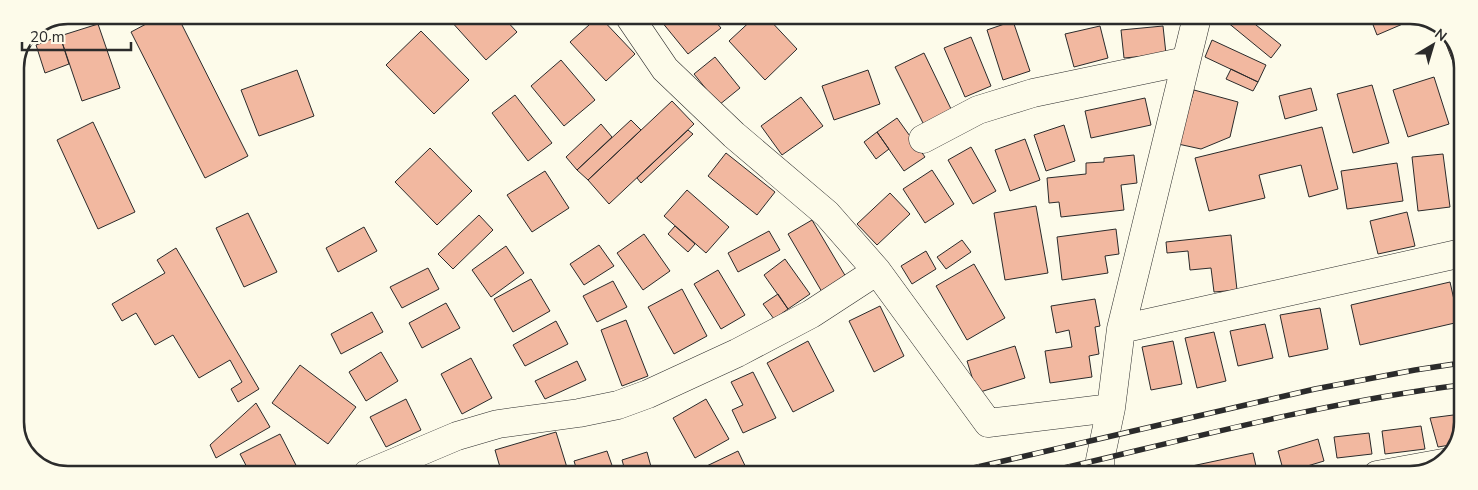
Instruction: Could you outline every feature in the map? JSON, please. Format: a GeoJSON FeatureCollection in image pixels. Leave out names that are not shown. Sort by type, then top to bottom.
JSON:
{"type":"FeatureCollection","features":[{"type":"Feature","properties":{"kind":"street"},"geometry":{"type":"LineString","coordinates":[[634,24],[665,69],[734,135],[826,214],[877,270],[988,423],[1111,408]]}},
{"type":"Feature","properties":{"kind":"street"},"geometry":{"type":"LineString","coordinates":[[1100,466],[1111,408],[1121,329],[1195,24]]}},
{"type":"Feature","properties":{"kind":"street"},"geometry":{"type":"LineString","coordinates":[[924,139],[978,110],[1033,93],[1186,61]]}},
{"type":"Feature","properties":{"kind":"street"},"geometry":{"type":"LineString","coordinates":[[1121,329],[1454,255]]}},
{"type":"Feature","properties":{"kind":"street"},"geometry":{"type":"LineString","coordinates":[[386,466],[457,436],[498,424],[579,413],[618,405],[648,394],[737,353],[811,314],[877,270]]}},
{"type":"Feature","properties":{"kind":"building"},"geometry":{"type":"Polygon","coordinates":[[[98,24],[120,88],[82,101],[60,36],[98,24]]]}},
{"type":"Feature","properties":{"kind":"building"},"geometry":{"type":"Polygon","coordinates":[[[146,24],[182,24],[248,156],[205,178],[131,32],[146,24]]]}},
{"type":"Feature","properties":{"kind":"building"},"geometry":{"type":"Polygon","coordinates":[[[454,24],[510,24],[517,32],[486,60],[454,24]]]}},
{"type":"Feature","properties":{"kind":"building"},"geometry":{"type":"Polygon","coordinates":[[[590,24],[607,24],[635,54],[606,81],[570,42],[590,24]]]}},
{"type":"Feature","properties":{"kind":"building"},"geometry":{"type":"Polygon","coordinates":[[[664,24],[718,24],[721,28],[688,54],[664,24]]]}},
{"type":"Feature","properties":{"kind":"building"},"geometry":{"type":"Polygon","coordinates":[[[747,24],[774,24],[797,49],[765,80],[729,41],[747,24]]]}},
{"type":"Feature","properties":{"kind":"building"},"geometry":{"type":"Polygon","coordinates":[[[1004,24],[1014,24],[1030,71],[1003,80],[987,30],[1004,24]]]}},
{"type":"Feature","properties":{"kind":"building"},"geometry":{"type":"Polygon","coordinates":[[[1230,24],[1255,24],[1281,45],[1271,58],[1230,24]]]}},
{"type":"Feature","properties":{"kind":"building"},"geometry":{"type":"Polygon","coordinates":[[[1373,24],[1403,24],[1377,35],[1373,24]]]}},
{"type":"Feature","properties":{"kind":"building"},"geometry":{"type":"Polygon","coordinates":[[[1100,26],[1108,58],[1074,67],[1065,34],[1100,26]]]}},
{"type":"Feature","properties":{"kind":"building"},"geometry":{"type":"Polygon","coordinates":[[[1163,26],[1166,54],[1124,58],[1121,30],[1163,26]]]}},
{"type":"Feature","properties":{"kind":"building"},"geometry":{"type":"Polygon","coordinates":[[[421,31],[469,80],[434,114],[386,65],[421,31]]]}},
{"type":"Feature","properties":{"kind":"building"},"geometry":{"type":"Polygon","coordinates":[[[60,36],[69,64],[45,73],[36,45],[60,36]]]}},
{"type":"Feature","properties":{"kind":"building"},"geometry":{"type":"Polygon","coordinates":[[[971,37],[991,86],[965,97],[944,48],[971,37]]]}},
{"type":"Feature","properties":{"kind":"building"},"geometry":{"type":"Polygon","coordinates":[[[1212,40],[1266,65],[1258,82],[1205,57],[1212,40]]]}},
{"type":"Feature","properties":{"kind":"building"},"geometry":{"type":"Polygon","coordinates":[[[1445,41],[1451,51],[1454,64],[1445,41]]]}},
{"type":"Feature","properties":{"kind":"building"},"geometry":{"type":"Polygon","coordinates":[[[924,53],[952,111],[924,125],[895,67],[924,53]]]}},
{"type":"Feature","properties":{"kind":"building"},"geometry":{"type":"Polygon","coordinates":[[[715,57],[740,88],[719,105],[694,74],[715,57]]]}},
{"type":"Feature","properties":{"kind":"building"},"geometry":{"type":"Polygon","coordinates":[[[561,60],[595,100],[564,126],[531,86],[561,60]]]}},
{"type":"Feature","properties":{"kind":"building"},"geometry":{"type":"Polygon","coordinates":[[[1231,69],[1258,82],[1253,91],[1226,79],[1231,69]]]}},
{"type":"Feature","properties":{"kind":"building"},"geometry":{"type":"Polygon","coordinates":[[[297,70],[314,116],[259,136],[241,90],[297,70]]]}},
{"type":"Feature","properties":{"kind":"building"},"geometry":{"type":"Polygon","coordinates":[[[868,70],[880,104],[834,120],[822,86],[868,70]]]}},
{"type":"Feature","properties":{"kind":"building"},"geometry":{"type":"Polygon","coordinates":[[[1434,77],[1449,124],[1408,137],[1393,90],[1434,77]]]}},
{"type":"Feature","properties":{"kind":"building"},"geometry":{"type":"Polygon","coordinates":[[[1372,85],[1389,143],[1353,153],[1337,94],[1372,85]]]}},
{"type":"Feature","properties":{"kind":"building"},"geometry":{"type":"Polygon","coordinates":[[[1311,88],[1317,110],[1285,119],[1279,96],[1311,88]]]}},
{"type":"Feature","properties":{"kind":"building"},"geometry":{"type":"Polygon","coordinates":[[[1194,90],[1238,102],[1230,137],[1201,149],[1178,144],[1194,90]]]}},
{"type":"Feature","properties":{"kind":"building"},"geometry":{"type":"Polygon","coordinates":[[[515,95],[552,143],[528,161],[492,113],[515,95]]]}},
{"type":"Feature","properties":{"kind":"building"},"geometry":{"type":"Polygon","coordinates":[[[801,97],[823,126],[782,155],[761,126],[801,97]]]}},
{"type":"Feature","properties":{"kind":"building"},"geometry":{"type":"Polygon","coordinates":[[[1145,98],[1151,125],[1091,138],[1085,111],[1145,98]]]}},
{"type":"Feature","properties":{"kind":"building"},"geometry":{"type":"Polygon","coordinates":[[[672,101],[694,124],[609,204],[588,180],[672,101]]]}},
{"type":"Feature","properties":{"kind":"building"},"geometry":{"type":"Polygon","coordinates":[[[897,118],[925,157],[904,171],[877,132],[897,118]]]}},
{"type":"Feature","properties":{"kind":"building"},"geometry":{"type":"Polygon","coordinates":[[[631,120],[641,130],[588,180],[577,170],[631,120]]]}},
{"type":"Feature","properties":{"kind":"building"},"geometry":{"type":"Polygon","coordinates":[[[93,122],[135,212],[98,229],[57,140],[93,122]]]}},
{"type":"Feature","properties":{"kind":"building"},"geometry":{"type":"Polygon","coordinates":[[[601,124],[612,137],[577,170],[566,157],[601,124]]]}},
{"type":"Feature","properties":{"kind":"building"},"geometry":{"type":"Polygon","coordinates":[[[1064,125],[1075,161],[1046,171],[1034,135],[1064,125]]]}},
{"type":"Feature","properties":{"kind":"building"},"geometry":{"type":"Polygon","coordinates":[[[1322,127],[1338,189],[1309,197],[1301,165],[1259,175],[1265,198],[1209,211],[1195,158],[1322,127]]]}},
{"type":"Feature","properties":{"kind":"building"},"geometry":{"type":"Polygon","coordinates":[[[688,130],[693,134],[641,183],[637,178],[688,130]]]}},
{"type":"Feature","properties":{"kind":"building"},"geometry":{"type":"Polygon","coordinates":[[[877,132],[889,149],[876,159],[864,142],[877,132]]]}},
{"type":"Feature","properties":{"kind":"building"},"geometry":{"type":"Polygon","coordinates":[[[1025,139],[1040,180],[1010,191],[995,150],[1025,139]]]}},
{"type":"Feature","properties":{"kind":"building"},"geometry":{"type":"Polygon","coordinates":[[[971,147],[996,191],[973,204],[948,160],[971,147]]]}},
{"type":"Feature","properties":{"kind":"building"},"geometry":{"type":"Polygon","coordinates":[[[430,148],[472,191],[437,225],[395,182],[430,148]]]}},
{"type":"Feature","properties":{"kind":"building"},"geometry":{"type":"Polygon","coordinates":[[[726,153],[775,192],[757,215],[708,176],[726,153]]]}},
{"type":"Feature","properties":{"kind":"building"},"geometry":{"type":"Polygon","coordinates":[[[1443,154],[1450,207],[1418,211],[1412,157],[1443,154]]]}},
{"type":"Feature","properties":{"kind":"building"},"geometry":{"type":"Polygon","coordinates":[[[1134,155],[1137,183],[1121,185],[1124,210],[1061,217],[1059,202],[1049,203],[1047,178],[1086,174],[1086,163],[1104,162],[1104,158],[1134,155]]]}},
{"type":"Feature","properties":{"kind":"building"},"geometry":{"type":"Polygon","coordinates":[[[1397,163],[1403,201],[1347,209],[1341,171],[1397,163]]]}},
{"type":"Feature","properties":{"kind":"building"},"geometry":{"type":"Polygon","coordinates":[[[932,170],[954,204],[925,223],[903,189],[932,170]]]}},
{"type":"Feature","properties":{"kind":"building"},"geometry":{"type":"Polygon","coordinates":[[[545,171],[569,208],[532,232],[507,195],[545,171]]]}},
{"type":"Feature","properties":{"kind":"building"},"geometry":{"type":"Polygon","coordinates":[[[687,190],[729,227],[706,253],[664,216],[687,190]]]}},
{"type":"Feature","properties":{"kind":"building"},"geometry":{"type":"Polygon","coordinates":[[[890,193],[910,214],[877,245],[857,224],[890,193]]]}},
{"type":"Feature","properties":{"kind":"building"},"geometry":{"type":"Polygon","coordinates":[[[1036,206],[1048,273],[1005,280],[994,213],[1036,206]]]}},
{"type":"Feature","properties":{"kind":"building"},"geometry":{"type":"Polygon","coordinates":[[[1407,212],[1415,246],[1378,254],[1370,221],[1407,212]]]}},
{"type":"Feature","properties":{"kind":"building"},"geometry":{"type":"Polygon","coordinates":[[[248,213],[277,272],[244,287],[216,228],[248,213]]]}},
{"type":"Feature","properties":{"kind":"building"},"geometry":{"type":"Polygon","coordinates":[[[479,215],[493,230],[453,269],[438,254],[479,215]]]}},
{"type":"Feature","properties":{"kind":"building"},"geometry":{"type":"Polygon","coordinates":[[[812,220],[846,277],[822,292],[788,234],[812,220]]]}},
{"type":"Feature","properties":{"kind":"building"},"geometry":{"type":"Polygon","coordinates":[[[675,226],[695,244],[688,252],[668,234],[675,226]]]}},
{"type":"Feature","properties":{"kind":"building"},"geometry":{"type":"Polygon","coordinates":[[[364,227],[377,251],[338,272],[326,248],[364,227]]]}},
{"type":"Feature","properties":{"kind":"building"},"geometry":{"type":"Polygon","coordinates":[[[1116,229],[1119,254],[1105,256],[1108,273],[1062,280],[1057,237],[1116,229]]]}},
{"type":"Feature","properties":{"kind":"building"},"geometry":{"type":"Polygon","coordinates":[[[769,231],[780,250],[738,272],[728,253],[769,231]]]}},
{"type":"Feature","properties":{"kind":"building"},"geometry":{"type":"Polygon","coordinates":[[[644,234],[670,271],[643,290],[617,253],[644,234]]]}},
{"type":"Feature","properties":{"kind":"building"},"geometry":{"type":"Polygon","coordinates":[[[1231,235],[1237,290],[1214,292],[1211,268],[1190,270],[1188,251],[1167,253],[1166,242],[1231,235]]]}},
{"type":"Feature","properties":{"kind":"building"},"geometry":{"type":"Polygon","coordinates":[[[962,240],[971,252],[946,269],[937,257],[962,240]]]}},
{"type":"Feature","properties":{"kind":"building"},"geometry":{"type":"Polygon","coordinates":[[[599,245],[614,266],[584,285],[570,264],[599,245]]]}},
{"type":"Feature","properties":{"kind":"building"},"geometry":{"type":"Polygon","coordinates":[[[506,246],[524,273],[491,297],[472,270],[506,246]]]}},
{"type":"Feature","properties":{"kind":"building"},"geometry":{"type":"Polygon","coordinates":[[[176,248],[259,389],[238,402],[231,389],[242,382],[230,360],[199,378],[173,335],[155,345],[136,313],[122,321],[112,304],[165,273],[157,260],[176,248]]]}},
{"type":"Feature","properties":{"kind":"building"},"geometry":{"type":"Polygon","coordinates":[[[926,251],[936,269],[912,284],[901,266],[926,251]]]}},
{"type":"Feature","properties":{"kind":"building"},"geometry":{"type":"Polygon","coordinates":[[[785,259],[810,294],[788,309],[764,275],[785,259]]]}},
{"type":"Feature","properties":{"kind":"building"},"geometry":{"type":"Polygon","coordinates":[[[974,264],[1005,318],[967,340],[936,286],[974,264]]]}},
{"type":"Feature","properties":{"kind":"building"},"geometry":{"type":"Polygon","coordinates":[[[428,268],[439,289],[402,308],[390,287],[428,268]]]}},
{"type":"Feature","properties":{"kind":"building"},"geometry":{"type":"Polygon","coordinates":[[[718,270],[745,315],[721,329],[694,284],[718,270]]]}},
{"type":"Feature","properties":{"kind":"building"},"geometry":{"type":"Polygon","coordinates":[[[531,279],[550,311],[513,332],[494,299],[531,279]]]}},
{"type":"Feature","properties":{"kind":"building"},"geometry":{"type":"Polygon","coordinates":[[[613,281],[627,307],[597,322],[583,296],[613,281]]]}},
{"type":"Feature","properties":{"kind":"building"},"geometry":{"type":"Polygon","coordinates":[[[1450,282],[1454,300],[1454,323],[1360,345],[1351,305],[1450,282]]]}},
{"type":"Feature","properties":{"kind":"building"},"geometry":{"type":"Polygon","coordinates":[[[682,289],[707,336],[674,354],[648,307],[682,289]]]}},
{"type":"Feature","properties":{"kind":"building"},"geometry":{"type":"Polygon","coordinates":[[[778,294],[788,309],[774,319],[763,304],[778,294]]]}},
{"type":"Feature","properties":{"kind":"building"},"geometry":{"type":"Polygon","coordinates":[[[1095,299],[1100,326],[1095,327],[1099,354],[1089,356],[1092,377],[1050,383],[1045,351],[1072,347],[1069,330],[1056,333],[1051,306],[1095,299]]]}},
{"type":"Feature","properties":{"kind":"building"},"geometry":{"type":"Polygon","coordinates":[[[446,303],[460,328],[422,348],[409,323],[446,303]]]}},
{"type":"Feature","properties":{"kind":"building"},"geometry":{"type":"Polygon","coordinates":[[[880,306],[904,356],[874,372],[849,321],[880,306]]]}},
{"type":"Feature","properties":{"kind":"building"},"geometry":{"type":"Polygon","coordinates":[[[1320,308],[1328,349],[1289,357],[1280,315],[1320,308]]]}},
{"type":"Feature","properties":{"kind":"building"},"geometry":{"type":"Polygon","coordinates":[[[372,312],[383,332],[341,354],[331,334],[372,312]]]}},
{"type":"Feature","properties":{"kind":"building"},"geometry":{"type":"Polygon","coordinates":[[[626,320],[648,376],[622,386],[601,330],[626,320]]]}},
{"type":"Feature","properties":{"kind":"building"},"geometry":{"type":"Polygon","coordinates":[[[556,321],[568,344],[525,366],[513,345],[556,321]]]}},
{"type":"Feature","properties":{"kind":"building"},"geometry":{"type":"Polygon","coordinates":[[[1265,324],[1273,358],[1238,366],[1230,331],[1265,324]]]}},
{"type":"Feature","properties":{"kind":"building"},"geometry":{"type":"Polygon","coordinates":[[[1214,332],[1226,381],[1197,388],[1185,338],[1214,332]]]}},
{"type":"Feature","properties":{"kind":"building"},"geometry":{"type":"Polygon","coordinates":[[[808,341],[834,391],[793,412],[767,363],[808,341]]]}},
{"type":"Feature","properties":{"kind":"building"},"geometry":{"type":"Polygon","coordinates":[[[1173,341],[1182,384],[1151,390],[1142,347],[1173,341]]]}},
{"type":"Feature","properties":{"kind":"building"},"geometry":{"type":"Polygon","coordinates":[[[1015,346],[1025,378],[977,393],[967,361],[1015,346]]]}},
{"type":"Feature","properties":{"kind":"building"},"geometry":{"type":"Polygon","coordinates":[[[381,352],[398,381],[366,401],[349,372],[381,352]]]}},
{"type":"Feature","properties":{"kind":"building"},"geometry":{"type":"Polygon","coordinates":[[[471,358],[492,398],[462,414],[441,374],[471,358]]]}},
{"type":"Feature","properties":{"kind":"building"},"geometry":{"type":"Polygon","coordinates":[[[577,361],[586,380],[545,399],[535,381],[577,361]]]}},
{"type":"Feature","properties":{"kind":"building"},"geometry":{"type":"Polygon","coordinates":[[[300,365],[356,407],[328,444],[272,403],[300,365]]]}},
{"type":"Feature","properties":{"kind":"building"},"geometry":{"type":"Polygon","coordinates":[[[753,372],[776,418],[743,433],[732,410],[743,405],[731,382],[753,372]]]}},
{"type":"Feature","properties":{"kind":"building"},"geometry":{"type":"Polygon","coordinates":[[[406,399],[421,430],[386,447],[370,417],[406,399]]]}},
{"type":"Feature","properties":{"kind":"building"},"geometry":{"type":"Polygon","coordinates":[[[706,399],[729,439],[695,458],[673,418],[706,399]]]}},
{"type":"Feature","properties":{"kind":"building"},"geometry":{"type":"Polygon","coordinates":[[[256,403],[270,427],[216,458],[210,445],[256,403]]]}},
{"type":"Feature","properties":{"kind":"building"},"geometry":{"type":"Polygon","coordinates":[[[1454,415],[1453,433],[1448,445],[1438,447],[1430,418],[1454,415]]]}},
{"type":"Feature","properties":{"kind":"building"},"geometry":{"type":"Polygon","coordinates":[[[1421,426],[1425,449],[1385,454],[1382,431],[1421,426]]]}},
{"type":"Feature","properties":{"kind":"building"},"geometry":{"type":"Polygon","coordinates":[[[556,432],[567,466],[500,466],[495,450],[556,432]]]}},
{"type":"Feature","properties":{"kind":"building"},"geometry":{"type":"Polygon","coordinates":[[[1369,433],[1372,454],[1337,458],[1334,437],[1369,433]]]}},
{"type":"Feature","properties":{"kind":"building"},"geometry":{"type":"Polygon","coordinates":[[[280,434],[296,466],[246,466],[240,454],[280,434]]]}},
{"type":"Feature","properties":{"kind":"building"},"geometry":{"type":"Polygon","coordinates":[[[1318,439],[1324,461],[1307,466],[1282,466],[1278,451],[1318,439]]]}},
{"type":"Feature","properties":{"kind":"building"},"geometry":{"type":"Polygon","coordinates":[[[607,451],[612,466],[576,466],[574,461],[607,451]]]}},
{"type":"Feature","properties":{"kind":"building"},"geometry":{"type":"Polygon","coordinates":[[[738,451],[745,466],[707,466],[738,451]]]}},
{"type":"Feature","properties":{"kind":"building"},"geometry":{"type":"Polygon","coordinates":[[[647,452],[651,466],[624,466],[622,460],[647,452]]]}},
{"type":"Feature","properties":{"kind":"building"},"geometry":{"type":"Polygon","coordinates":[[[1253,453],[1256,466],[1192,466],[1253,453]]]}},
{"type":"Feature","properties":{"kind":"railway"},"geometry":{"type":"LineString","coordinates":[[982,466],[1315,389],[1454,364]]}},
{"type":"Feature","properties":{"kind":"railway"},"geometry":{"type":"LineString","coordinates":[[1072,466],[1301,413],[1354,402],[1454,386]]}}]}
